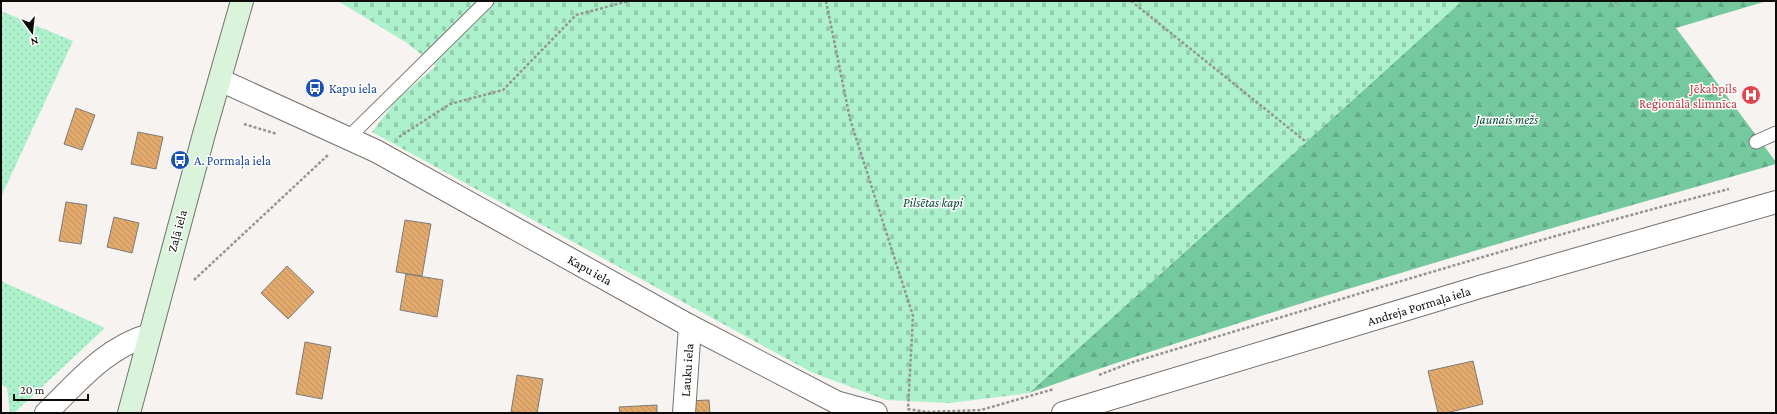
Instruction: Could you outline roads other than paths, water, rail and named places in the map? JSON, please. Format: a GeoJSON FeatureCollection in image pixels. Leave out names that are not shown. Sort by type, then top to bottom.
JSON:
{"type":"FeatureCollection","features":[{"type":"Feature","properties":{"kind":"main road","name":"Zaļā iela"},"geometry":{"type":"LineString","coordinates":[[129,413],[149,335],[242,1]]}},
{"type":"Feature","properties":{"kind":"street","name":"Kapu iela"},"geometry":{"type":"LineString","coordinates":[[220,80],[376,151],[690,326],[836,402],[876,413]]}},
{"type":"Feature","properties":{"kind":"street","name":"Andreja Pormaļa iela"},"geometry":{"type":"LineString","coordinates":[[1063,413],[1100,407],[1483,286],[1776,202]]}},
{"type":"Feature","properties":{"kind":"street","name":"Lauku iela"},"geometry":{"type":"LineString","coordinates":[[684,413],[690,326]]}},
{"type":"Feature","properties":{"kind":"street"},"geometry":{"type":"LineString","coordinates":[[46,413],[104,358],[128,342],[149,335]]}},
{"type":"Feature","properties":{"kind":"lane"},"geometry":{"type":"LineString","coordinates":[[348,138],[487,1]]}},
{"type":"Feature","properties":{"kind":"lane"},"geometry":{"type":"LineString","coordinates":[[1756,142],[1776,133]]}},
{"type":"Feature","properties":{"kind":"place","name":"Kapu iela"},"geometry":{"type":"Point","coordinates":[315,88]}},
{"type":"Feature","properties":{"kind":"place","name":"Jēkabpils Reģionālā slimnīca"},"geometry":{"type":"Point","coordinates":[1751,95]}},
{"type":"Feature","properties":{"kind":"place","name":"A. Pormaļa iela"},"geometry":{"type":"Point","coordinates":[180,160]}},
{"type":"Feature","properties":{"kind":"park label","name":"Jaunais mežs"},"geometry":{"type":"Point","coordinates":[1507,119]}},
{"type":"Feature","properties":{"kind":"park label","name":"Pilsētas kapi"},"geometry":{"type":"Point","coordinates":[933,202]}}]}
